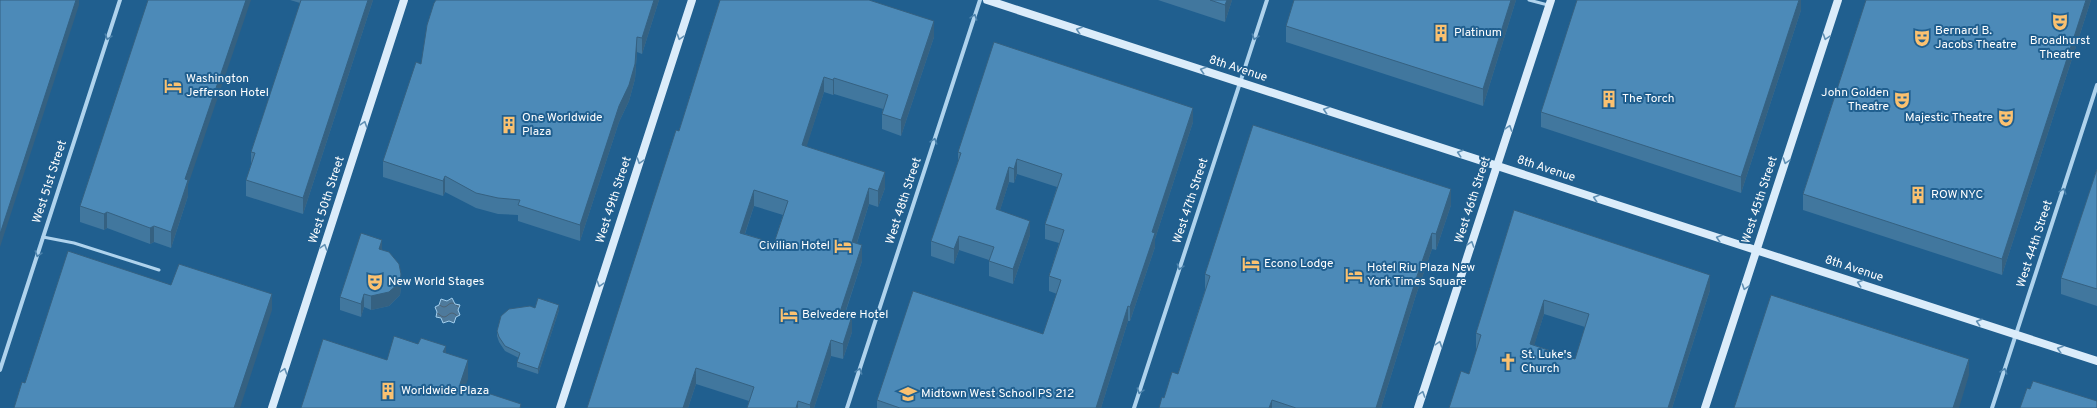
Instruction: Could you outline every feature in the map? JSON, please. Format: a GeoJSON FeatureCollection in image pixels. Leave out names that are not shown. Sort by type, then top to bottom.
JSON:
{"type":"FeatureCollection","features":[{"type":"Feature","properties":{"kind":"main road","name":"West 50th Street"},"geometry":{"type":"LineString","coordinates":[[272,408],[404,0]]}},
{"type":"Feature","properties":{"kind":"main road","name":"West 49th Street"},"geometry":{"type":"LineString","coordinates":[[560,408],[692,0]]}},
{"type":"Feature","properties":{"kind":"main road","name":"8th Avenue"},"geometry":{"type":"LineString","coordinates":[[987,0],[2097,361]]}},
{"type":"Feature","properties":{"kind":"main road","name":"West 45th Street"},"geometry":{"type":"LineString","coordinates":[[1705,408],[1838,0]]}},
{"type":"Feature","properties":{"kind":"main road","name":"West 46th Street"},"geometry":{"type":"LineString","coordinates":[[1418,408],[1550,3]]}},
{"type":"Feature","properties":{"kind":"street","name":"West 51st Street"},"geometry":{"type":"LineString","coordinates":[[0,370],[120,0]]}},
{"type":"Feature","properties":{"kind":"street","name":"West 48th Street"},"geometry":{"type":"LineString","coordinates":[[847,408],[980,0]]}},
{"type":"Feature","properties":{"kind":"street","name":"West 47th Street"},"geometry":{"type":"LineString","coordinates":[[1134,408],[1267,0]]}},
{"type":"Feature","properties":{"kind":"street","name":"West 44th Street"},"geometry":{"type":"LineString","coordinates":[[1992,408],[2097,85]]}},
{"type":"Feature","properties":{"kind":"lane"},"geometry":{"type":"LineString","coordinates":[[1529,0],[1550,3]]}},
{"type":"Feature","properties":{"kind":"lane"},"geometry":{"type":"LineString","coordinates":[[43,236],[74,243],[159,270]]}},
{"type":"Feature","properties":{"kind":"water"},"geometry":{"type":"Polygon","coordinates":[[[452,298],[455,304],[460,305],[458,310],[460,315],[456,317],[454,323],[449,321],[443,323],[441,318],[436,317],[437,312],[435,307],[439,305],[441,299],[447,301],[452,298]]]}},
{"type":"Feature","properties":{"kind":"building"},"geometry":{"type":"Polygon","coordinates":[[[0,0],[76,0],[0,234],[0,0]]]}},
{"type":"Feature","properties":{"kind":"building"},"geometry":{"type":"Polygon","coordinates":[[[148,0],[246,0],[185,179],[188,180],[171,232],[154,226],[150,228],[107,212],[104,214],[80,206],[148,0]]]}},
{"type":"Feature","properties":{"kind":"building"},"geometry":{"type":"Polygon","coordinates":[[[301,0],[368,0],[303,198],[246,180],[255,153],[251,152],[301,0]]]}},
{"type":"Feature","properties":{"kind":"building","name":"One Worldwide Plaza"},"geometry":{"type":"Polygon","coordinates":[[[436,0],[654,0],[642,38],[637,37],[635,64],[629,85],[619,106],[580,225],[518,205],[520,200],[498,198],[476,193],[445,176],[443,181],[383,161],[416,62],[421,64],[427,25],[436,0]]]}},
{"type":"Feature","properties":{"kind":"building"},"geometry":{"type":"Polygon","coordinates":[[[720,0],[869,0],[934,21],[901,120],[882,114],[888,95],[834,78],[833,80],[824,77],[802,145],[885,172],[878,191],[869,188],[852,242],[862,245],[840,312],[852,316],[843,344],[831,340],[810,405],[798,401],[796,408],[747,408],[754,387],[696,368],[683,408],[587,408],[676,130],[679,131],[720,0]],[[754,190],[740,233],[774,243],[788,201],[754,190]]]}},
{"type":"Feature","properties":{"kind":"building"},"geometry":{"type":"Polygon","coordinates":[[[1210,0],[1227,0],[1225,5],[1210,0]]]}},
{"type":"Feature","properties":{"kind":"building","name":"Platinum"},"geometry":{"type":"Polygon","coordinates":[[[1294,0],[1511,0],[1483,89],[1286,26],[1294,0]]]}},
{"type":"Feature","properties":{"kind":"building","name":"The Torch"},"geometry":{"type":"Polygon","coordinates":[[[1577,0],[1799,0],[1741,177],[1541,112],[1577,0]]]}},
{"type":"Feature","properties":{"kind":"building"},"geometry":{"type":"Polygon","coordinates":[[[1866,0],[2086,0],[2002,259],[1803,194],[1866,0]]]}},
{"type":"Feature","properties":{"kind":"building"},"geometry":{"type":"Polygon","coordinates":[[[994,42],[1193,108],[1152,232],[1155,233],[1130,307],[1128,306],[1096,408],[900,408],[877,400],[913,291],[1043,334],[1061,280],[1049,276],[1064,230],[1045,224],[1062,174],[1017,159],[1014,169],[1009,167],[996,209],[1030,221],[1013,269],[989,261],[994,247],[959,236],[954,249],[931,241],[961,153],[958,152],[994,42]]]}},
{"type":"Feature","properties":{"kind":"building"},"geometry":{"type":"Polygon","coordinates":[[[1253,125],[1451,189],[1436,234],[1432,233],[1416,279],[1376,408],[1296,408],[1272,400],[1269,408],[1159,408],[1162,397],[1164,398],[1172,372],[1178,374],[1210,276],[1205,274],[1253,125]]]}},
{"type":"Feature","properties":{"kind":"building"},"geometry":{"type":"Polygon","coordinates":[[[2097,169],[2097,289],[2061,278],[2097,169]]]}},
{"type":"Feature","properties":{"kind":"building"},"geometry":{"type":"Polygon","coordinates":[[[1514,210],[1710,275],[1668,408],[1449,408],[1461,371],[1469,374],[1481,335],[1476,333],[1514,210]],[[1544,300],[1530,344],[1575,359],[1589,314],[1544,300]]]}},
{"type":"Feature","properties":{"kind":"building","name":"New World Stages"},"geometry":{"type":"Polygon","coordinates":[[[361,233],[382,240],[379,249],[389,252],[399,264],[401,274],[400,282],[389,292],[371,296],[364,294],[361,304],[340,297],[361,233]]]}},
{"type":"Feature","properties":{"kind":"building"},"geometry":{"type":"Polygon","coordinates":[[[68,251],[171,285],[179,264],[272,294],[234,408],[14,408],[22,382],[25,383],[68,251]]]}},
{"type":"Feature","properties":{"kind":"building"},"geometry":{"type":"Polygon","coordinates":[[[1771,295],[1969,359],[1953,408],[1734,408],[1771,295]]]}},
{"type":"Feature","properties":{"kind":"building"},"geometry":{"type":"Polygon","coordinates":[[[538,298],[559,305],[538,369],[517,362],[520,353],[505,346],[497,331],[501,316],[509,309],[530,306],[535,308],[538,298]]]}},
{"type":"Feature","properties":{"kind":"building","name":"Worldwide Plaza"},"geometry":{"type":"Polygon","coordinates":[[[394,336],[418,344],[421,338],[446,346],[443,352],[468,360],[460,384],[521,404],[520,408],[301,408],[323,339],[387,360],[394,336]]]}},
{"type":"Feature","properties":{"kind":"building"},"geometry":{"type":"Polygon","coordinates":[[[2033,381],[2097,401],[2097,408],[2020,408],[2027,388],[2030,389],[2033,381]]]}},
{"type":"Feature","properties":{"kind":"place","name":"Broadhurst Theatre"},"geometry":{"type":"Point","coordinates":[2060,22]}},
{"type":"Feature","properties":{"kind":"place","name":"Platinum"},"geometry":{"type":"Point","coordinates":[1441,33]}},
{"type":"Feature","properties":{"kind":"place","name":"Bernard B. Jacobs Theatre"},"geometry":{"type":"Point","coordinates":[1922,38]}},
{"type":"Feature","properties":{"kind":"place","name":"Washington Jefferson Hotel"},"geometry":{"type":"Point","coordinates":[173,86]}},
{"type":"Feature","properties":{"kind":"place","name":"The Torch"},"geometry":{"type":"Point","coordinates":[1609,99]}},
{"type":"Feature","properties":{"kind":"place","name":"John Golden Theatre"},"geometry":{"type":"Point","coordinates":[1902,100]}},
{"type":"Feature","properties":{"kind":"place","name":"Majestic Theatre"},"geometry":{"type":"Point","coordinates":[2006,118]}},
{"type":"Feature","properties":{"kind":"place","name":"One Worldwide Plaza"},"geometry":{"type":"Point","coordinates":[509,125]}},
{"type":"Feature","properties":{"kind":"place","name":"ROW NYC"},"geometry":{"type":"Point","coordinates":[1918,195]}},
{"type":"Feature","properties":{"kind":"place","name":"Civilian Hotel"},"geometry":{"type":"Point","coordinates":[843,246]}},
{"type":"Feature","properties":{"kind":"place","name":"Econo Lodge"},"geometry":{"type":"Point","coordinates":[1251,264]}},
{"type":"Feature","properties":{"kind":"place","name":"Hotel Riu Plaza New York Times Square"},"geometry":{"type":"Point","coordinates":[1354,275]}},
{"type":"Feature","properties":{"kind":"place","name":"New World Stages"},"geometry":{"type":"Point","coordinates":[375,282]}},
{"type":"Feature","properties":{"kind":"place","name":"Belvedere Hotel"},"geometry":{"type":"Point","coordinates":[789,315]}},
{"type":"Feature","properties":{"kind":"place","name":"St. Luke's Church"},"geometry":{"type":"Point","coordinates":[1508,362]}},
{"type":"Feature","properties":{"kind":"place","name":"Worldwide Plaza"},"geometry":{"type":"Point","coordinates":[388,391]}},
{"type":"Feature","properties":{"kind":"place","name":"Midtown West School PS 212"},"geometry":{"type":"Point","coordinates":[908,394]}}]}
